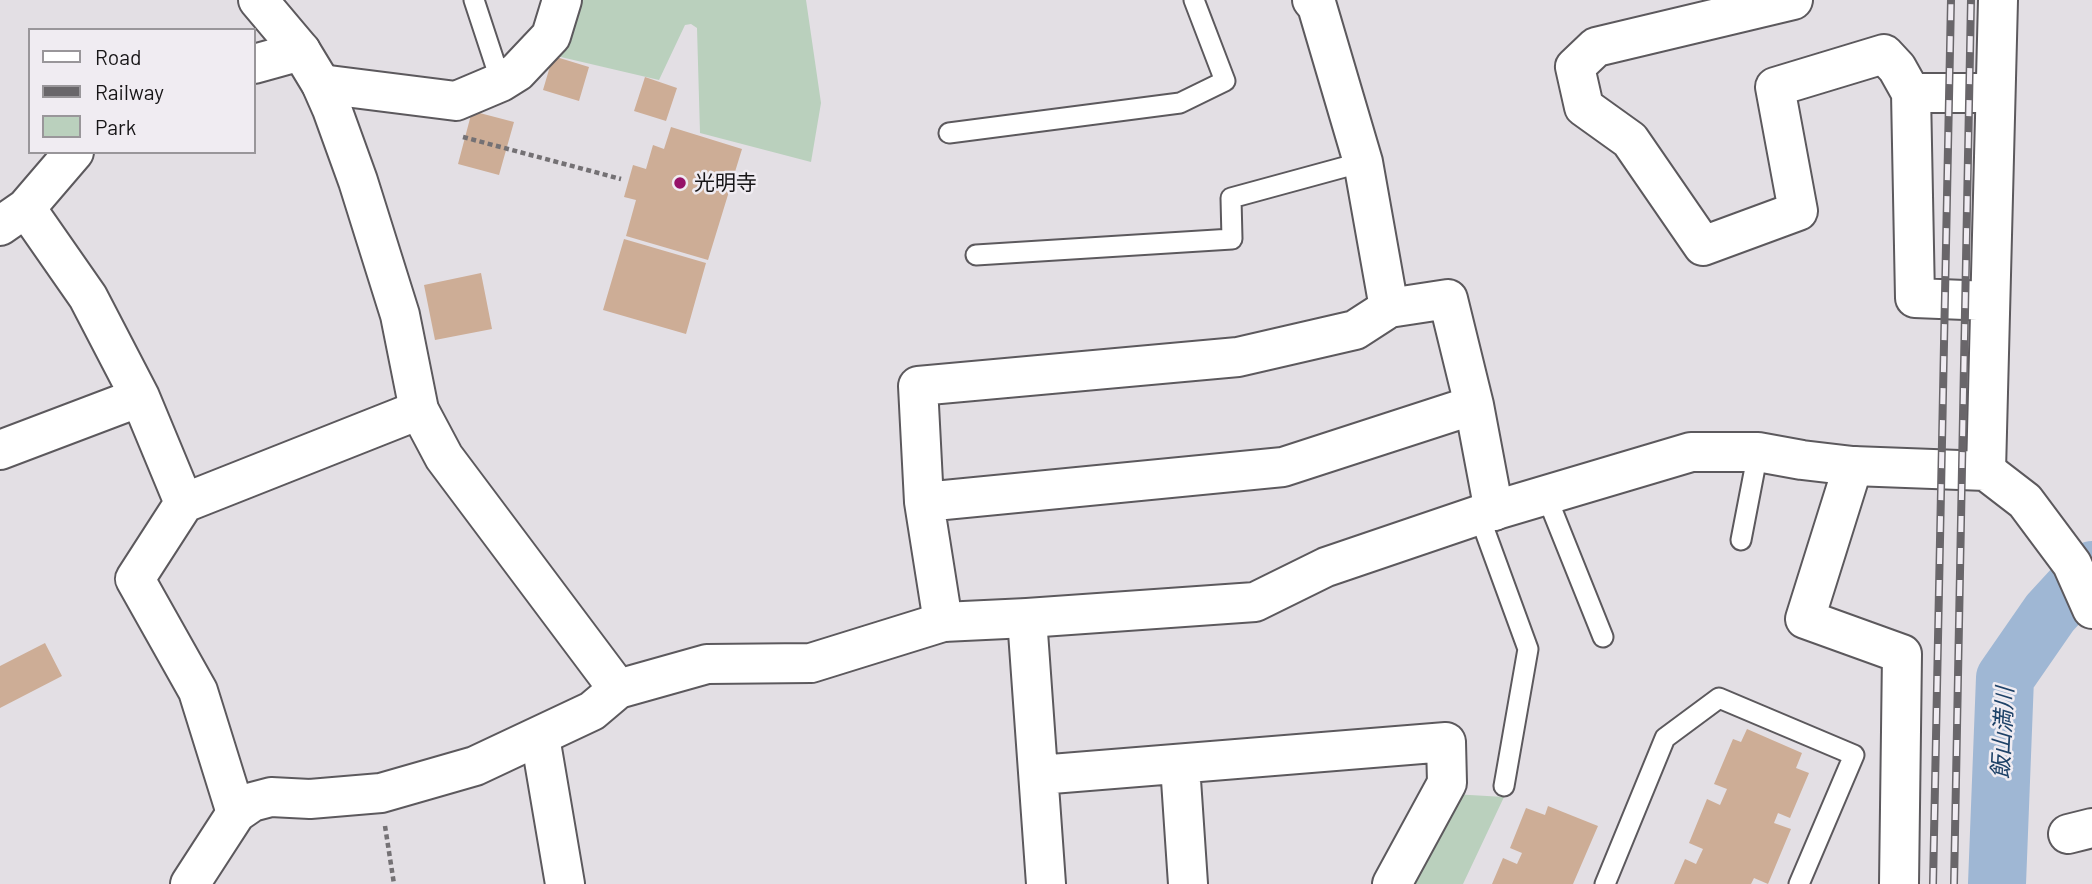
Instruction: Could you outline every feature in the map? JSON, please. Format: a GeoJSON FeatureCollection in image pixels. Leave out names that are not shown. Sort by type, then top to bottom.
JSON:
{"type":"FeatureCollection","features":[{"type":"Feature","properties":{"kind":"street"},"geometry":{"type":"LineString","coordinates":[[257,0],[301,51],[332,109],[358,181],[400,315],[419,410],[444,457],[618,689]]}},
{"type":"Feature","properties":{"kind":"street"},"geometry":{"type":"LineString","coordinates":[[321,84],[456,101],[501,82],[517,72],[551,36],[562,0]]}},
{"type":"Feature","properties":{"kind":"street"},"geometry":{"type":"LineString","coordinates":[[1312,0],[1317,6],[1363,162],[1389,308]]}},
{"type":"Feature","properties":{"kind":"street"},"geometry":{"type":"LineString","coordinates":[[1793,0],[1596,47],[1575,67],[1584,107],[1630,140],[1703,246],[1798,211],[1775,87],[1884,54],[1897,68],[1910,93],[1915,298],[1990,301]]}},
{"type":"Feature","properties":{"kind":"street"},"geometry":{"type":"LineString","coordinates":[[1986,471],[1998,0]]}},
{"type":"Feature","properties":{"kind":"street"},"geometry":{"type":"LineString","coordinates":[[256,63],[301,51]]}},
{"type":"Feature","properties":{"kind":"street"},"geometry":{"type":"LineString","coordinates":[[1910,93],[1995,93]]}},
{"type":"Feature","properties":{"kind":"street"},"geometry":{"type":"LineString","coordinates":[[72,154],[13,217],[88,297],[140,397],[184,503]]}},
{"type":"Feature","properties":{"kind":"street"},"geometry":{"type":"LineString","coordinates":[[943,622],[924,502],[918,386],[1238,357],[1355,330],[1389,308],[1448,299],[1474,405],[1486,513]]}},
{"type":"Feature","properties":{"kind":"street"},"geometry":{"type":"LineString","coordinates":[[0,450],[140,397]]}},
{"type":"Feature","properties":{"kind":"street"},"geometry":{"type":"LineString","coordinates":[[924,502],[1283,467],[1474,405]]}},
{"type":"Feature","properties":{"kind":"street"},"geometry":{"type":"LineString","coordinates":[[236,813],[198,691],[135,579],[184,503],[419,410]]}},
{"type":"Feature","properties":{"kind":"street"},"geometry":{"type":"LineString","coordinates":[[190,884],[236,813],[252,802],[271,797],[310,799],[381,793],[475,766],[592,711],[618,689],[707,664],[811,663],[943,622],[1255,602],[1326,567],[1486,513],[1691,452],[1758,452],[1853,466],[1986,471],[2025,501],[2072,564],[2090,603]]}},
{"type":"Feature","properties":{"kind":"street"},"geometry":{"type":"LineString","coordinates":[[1853,466],[1805,619],[1902,654],[1899,884]]}},
{"type":"Feature","properties":{"kind":"street"},"geometry":{"type":"LineString","coordinates":[[1027,618],[1046,884]]}},
{"type":"Feature","properties":{"kind":"street"},"geometry":{"type":"LineString","coordinates":[[540,737],[565,884]]}},
{"type":"Feature","properties":{"kind":"street"},"geometry":{"type":"LineString","coordinates":[[1039,775],[1446,742],[1447,783],[1392,884]]}},
{"type":"Feature","properties":{"kind":"street"},"geometry":{"type":"LineString","coordinates":[[1180,765],[1188,884]]}},
{"type":"Feature","properties":{"kind":"lane"},"geometry":{"type":"LineString","coordinates":[[474,0],[501,82]]}},
{"type":"Feature","properties":{"kind":"lane"},"geometry":{"type":"LineString","coordinates":[[949,133],[1180,103],[1225,81],[1194,0]]}},
{"type":"Feature","properties":{"kind":"lane"},"geometry":{"type":"LineString","coordinates":[[976,255],[1232,239],[1231,198],[1363,162]]}},
{"type":"Feature","properties":{"kind":"lane"},"geometry":{"type":"LineString","coordinates":[[1741,540],[1758,452]]}},
{"type":"Feature","properties":{"kind":"lane"},"geometry":{"type":"LineString","coordinates":[[1546,495],[1603,637]]}},
{"type":"Feature","properties":{"kind":"lane"},"geometry":{"type":"LineString","coordinates":[[1486,513],[1528,649],[1504,786]]}},
{"type":"Feature","properties":{"kind":"lane"},"geometry":{"type":"LineString","coordinates":[[1605,884],[1665,738],[1719,698],[1854,755],[1799,884]]}},
{"type":"Feature","properties":{"kind":"path"},"geometry":{"type":"LineString","coordinates":[[452,134],[621,179]]}},
{"type":"Feature","properties":{"kind":"path"},"geometry":{"type":"LineString","coordinates":[[381,793],[394,884]]}},
{"type":"Feature","properties":{"kind":"green space"},"geometry":{"type":"Polygon","coordinates":[[[572,0],[806,0],[821,103],[811,162],[700,133],[697,28],[691,24],[685,25],[659,80],[548,54],[572,0]]]}},
{"type":"Feature","properties":{"kind":"green space"},"geometry":{"type":"Polygon","coordinates":[[[1453,794],[1504,797],[1463,884],[1406,884],[1453,794]]]}},
{"type":"Feature","properties":{"kind":"building"},"geometry":{"type":"Polygon","coordinates":[[[553,56],[589,67],[579,101],[543,90],[553,56]]]}},
{"type":"Feature","properties":{"kind":"building"},"geometry":{"type":"Polygon","coordinates":[[[645,77],[677,88],[666,121],[634,111],[645,77]]]}},
{"type":"Feature","properties":{"kind":"building"},"geometry":{"type":"Polygon","coordinates":[[[472,111],[514,122],[499,175],[458,164],[472,111]]]}},
{"type":"Feature","properties":{"kind":"building","name":"光明寺"},"geometry":{"type":"Polygon","coordinates":[[[671,127],[742,149],[708,260],[626,236],[636,200],[624,197],[633,165],[646,169],[653,145],[664,149],[671,127]]]}},
{"type":"Feature","properties":{"kind":"building"},"geometry":{"type":"Polygon","coordinates":[[[624,239],[706,263],[686,334],[603,310],[624,239]]]}},
{"type":"Feature","properties":{"kind":"building"},"geometry":{"type":"Polygon","coordinates":[[[481,273],[492,329],[435,340],[424,285],[481,273]]]}},
{"type":"Feature","properties":{"kind":"building"},"geometry":{"type":"Polygon","coordinates":[[[45,643],[62,676],[0,708],[0,666],[45,643]]]}},
{"type":"Feature","properties":{"kind":"building"},"geometry":{"type":"Polygon","coordinates":[[[1747,729],[1802,753],[1796,768],[1809,773],[1790,818],[1778,813],[1774,823],[1791,829],[1768,884],[1754,878],[1751,884],[1674,884],[1685,859],[1696,864],[1703,849],[1689,843],[1707,799],[1720,805],[1727,789],[1714,784],[1733,739],[1741,742],[1747,729]]]}},
{"type":"Feature","properties":{"kind":"building"},"geometry":{"type":"Polygon","coordinates":[[[1548,806],[1598,826],[1573,884],[1492,884],[1503,858],[1517,864],[1522,853],[1510,848],[1526,808],[1545,815],[1548,806]]]}},
{"type":"Feature","properties":{"kind":"waterway","name":"飯山満川"},"geometry":{"type":"LineString","coordinates":[[1997,884],[2005,678],[2050,613],[2092,570]]}},
{"type":"Feature","properties":{"kind":"railway"},"geometry":{"type":"LineString","coordinates":[[1933,884],[1951,0]]}},
{"type":"Feature","properties":{"kind":"railway"},"geometry":{"type":"LineString","coordinates":[[1954,884],[1971,0]]}},
{"type":"Feature","properties":{"kind":"place","name":"光明寺"},"geometry":{"type":"Point","coordinates":[680,183]}}]}
